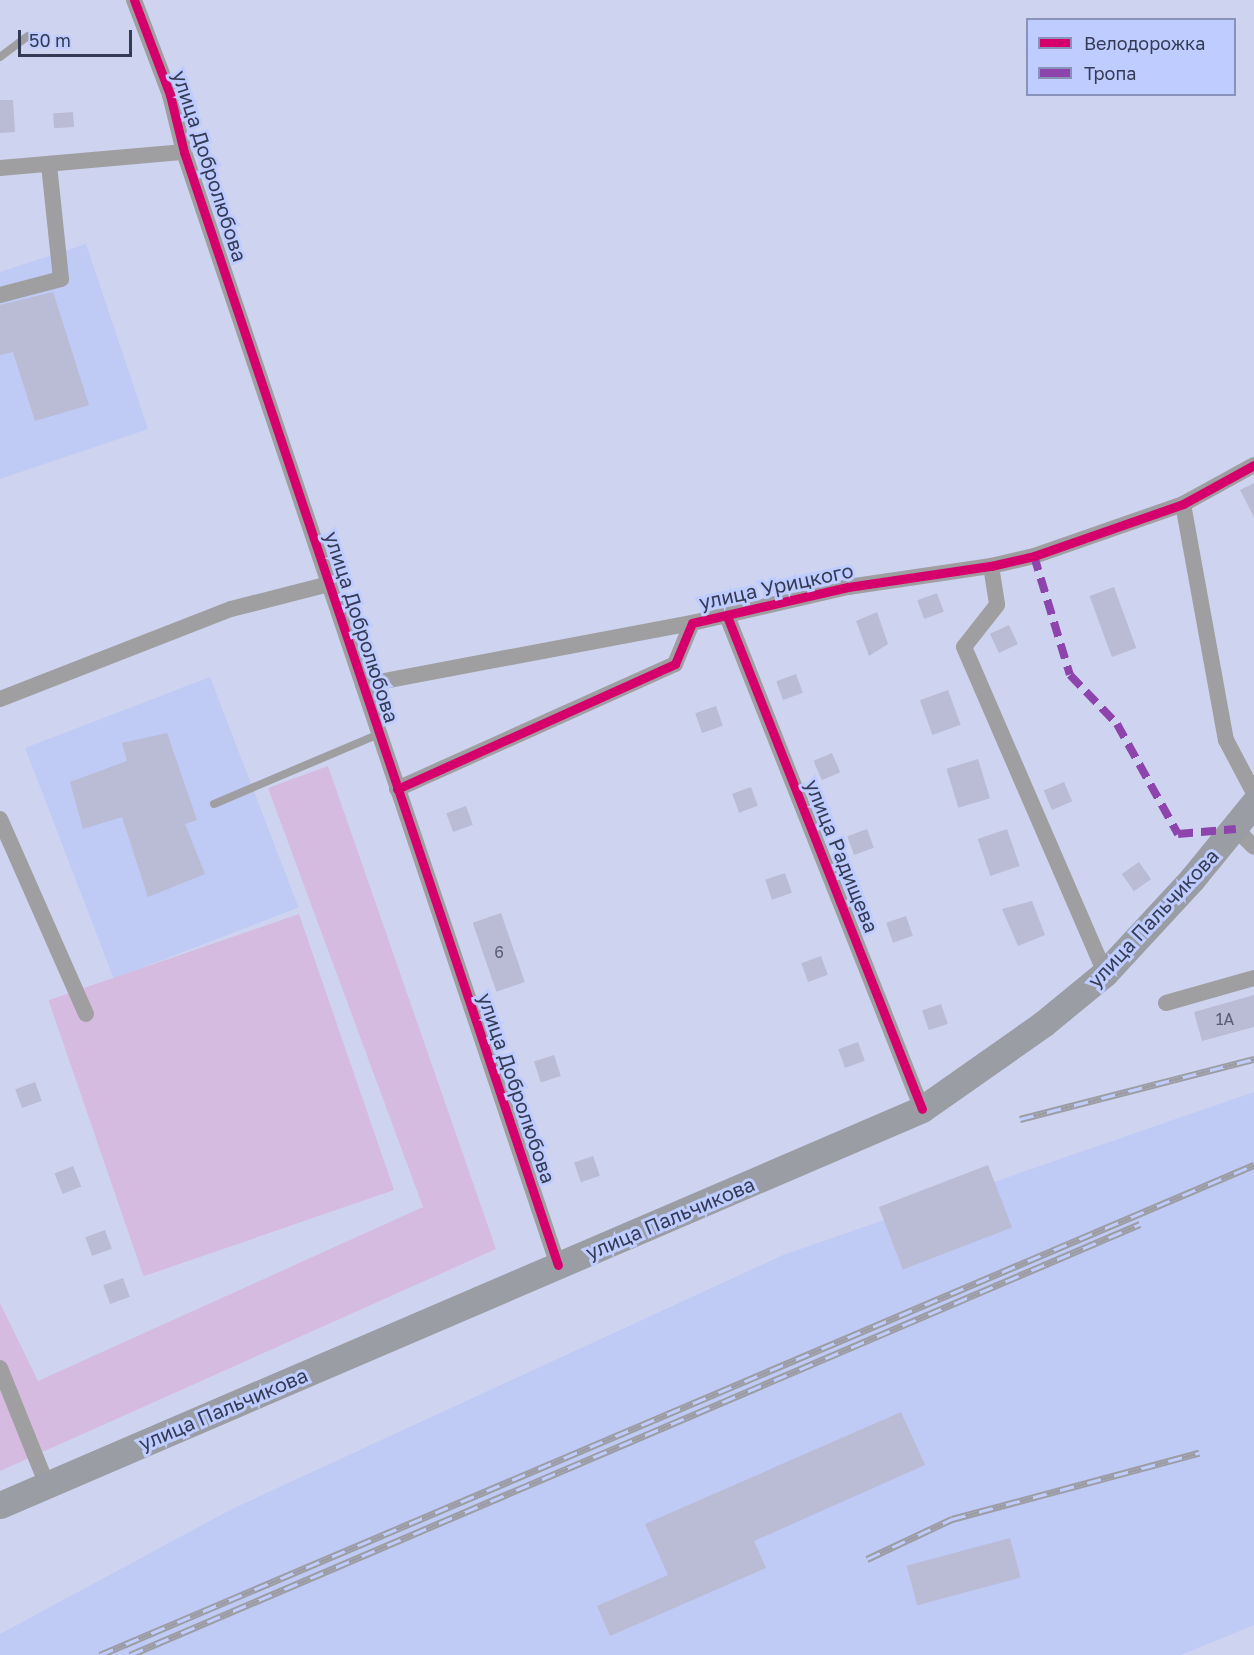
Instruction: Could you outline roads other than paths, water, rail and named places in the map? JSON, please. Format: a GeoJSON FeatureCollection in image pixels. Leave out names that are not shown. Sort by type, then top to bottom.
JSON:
{"type":"FeatureCollection","features":[{"type":"Feature","properties":{"kind":"main road","name":"улица Пальчикова"},"geometry":{"type":"LineString","coordinates":[[0,1505],[922,1109],[1043,1024],[1105,973],[1245,838],[1254,803]]}},
{"type":"Feature","properties":{"kind":"street","name":"улица Добролюбова"},"geometry":{"type":"LineString","coordinates":[[134,0],[170,95],[184,152],[558,1265]]}},
{"type":"Feature","properties":{"kind":"street"},"geometry":{"type":"LineString","coordinates":[[0,168],[184,152]]}},
{"type":"Feature","properties":{"kind":"street"},"geometry":{"type":"LineString","coordinates":[[0,295],[61,279],[49,164]]}},
{"type":"Feature","properties":{"kind":"street","name":"улица Урицкого"},"geometry":{"type":"LineString","coordinates":[[397,789],[675,664],[692,623],[848,587],[992,566],[1034,556],[1183,504],[1254,465]]}},
{"type":"Feature","properties":{"kind":"street"},"geometry":{"type":"LineString","coordinates":[[1183,504],[1226,740],[1254,793]]}},
{"type":"Feature","properties":{"kind":"street"},"geometry":{"type":"LineString","coordinates":[[992,566],[997,605],[964,647],[1105,973]]}},
{"type":"Feature","properties":{"kind":"street"},"geometry":{"type":"LineString","coordinates":[[0,699],[231,609],[329,584]]}},
{"type":"Feature","properties":{"kind":"street","name":"улица Радищева"},"geometry":{"type":"LineString","coordinates":[[727,616],[922,1109]]}},
{"type":"Feature","properties":{"kind":"street"},"geometry":{"type":"LineString","coordinates":[[363,685],[692,623]]}},
{"type":"Feature","properties":{"kind":"street"},"geometry":{"type":"LineString","coordinates":[[0,819],[86,1014]]}},
{"type":"Feature","properties":{"kind":"street"},"geometry":{"type":"LineString","coordinates":[[1166,1003],[1254,978]]}},
{"type":"Feature","properties":{"kind":"street"},"geometry":{"type":"LineString","coordinates":[[0,1368],[47,1485]]}},
{"type":"Feature","properties":{"kind":"lane"},"geometry":{"type":"LineString","coordinates":[[0,57],[28,36]]}},
{"type":"Feature","properties":{"kind":"lane"},"geometry":{"type":"LineString","coordinates":[[214,804],[379,734]]}},
{"type":"Feature","properties":{"kind":"railway"},"geometry":{"type":"LineString","coordinates":[[1020,1119],[1254,1059]]}},
{"type":"Feature","properties":{"kind":"railway"},"geometry":{"type":"LineString","coordinates":[[100,1655],[1254,1165]]}},
{"type":"Feature","properties":{"kind":"railway"},"geometry":{"type":"LineString","coordinates":[[130,1655],[1140,1224]]}},
{"type":"Feature","properties":{"kind":"railway"},"geometry":{"type":"LineString","coordinates":[[867,1559],[952,1519],[1199,1453]]}}]}
